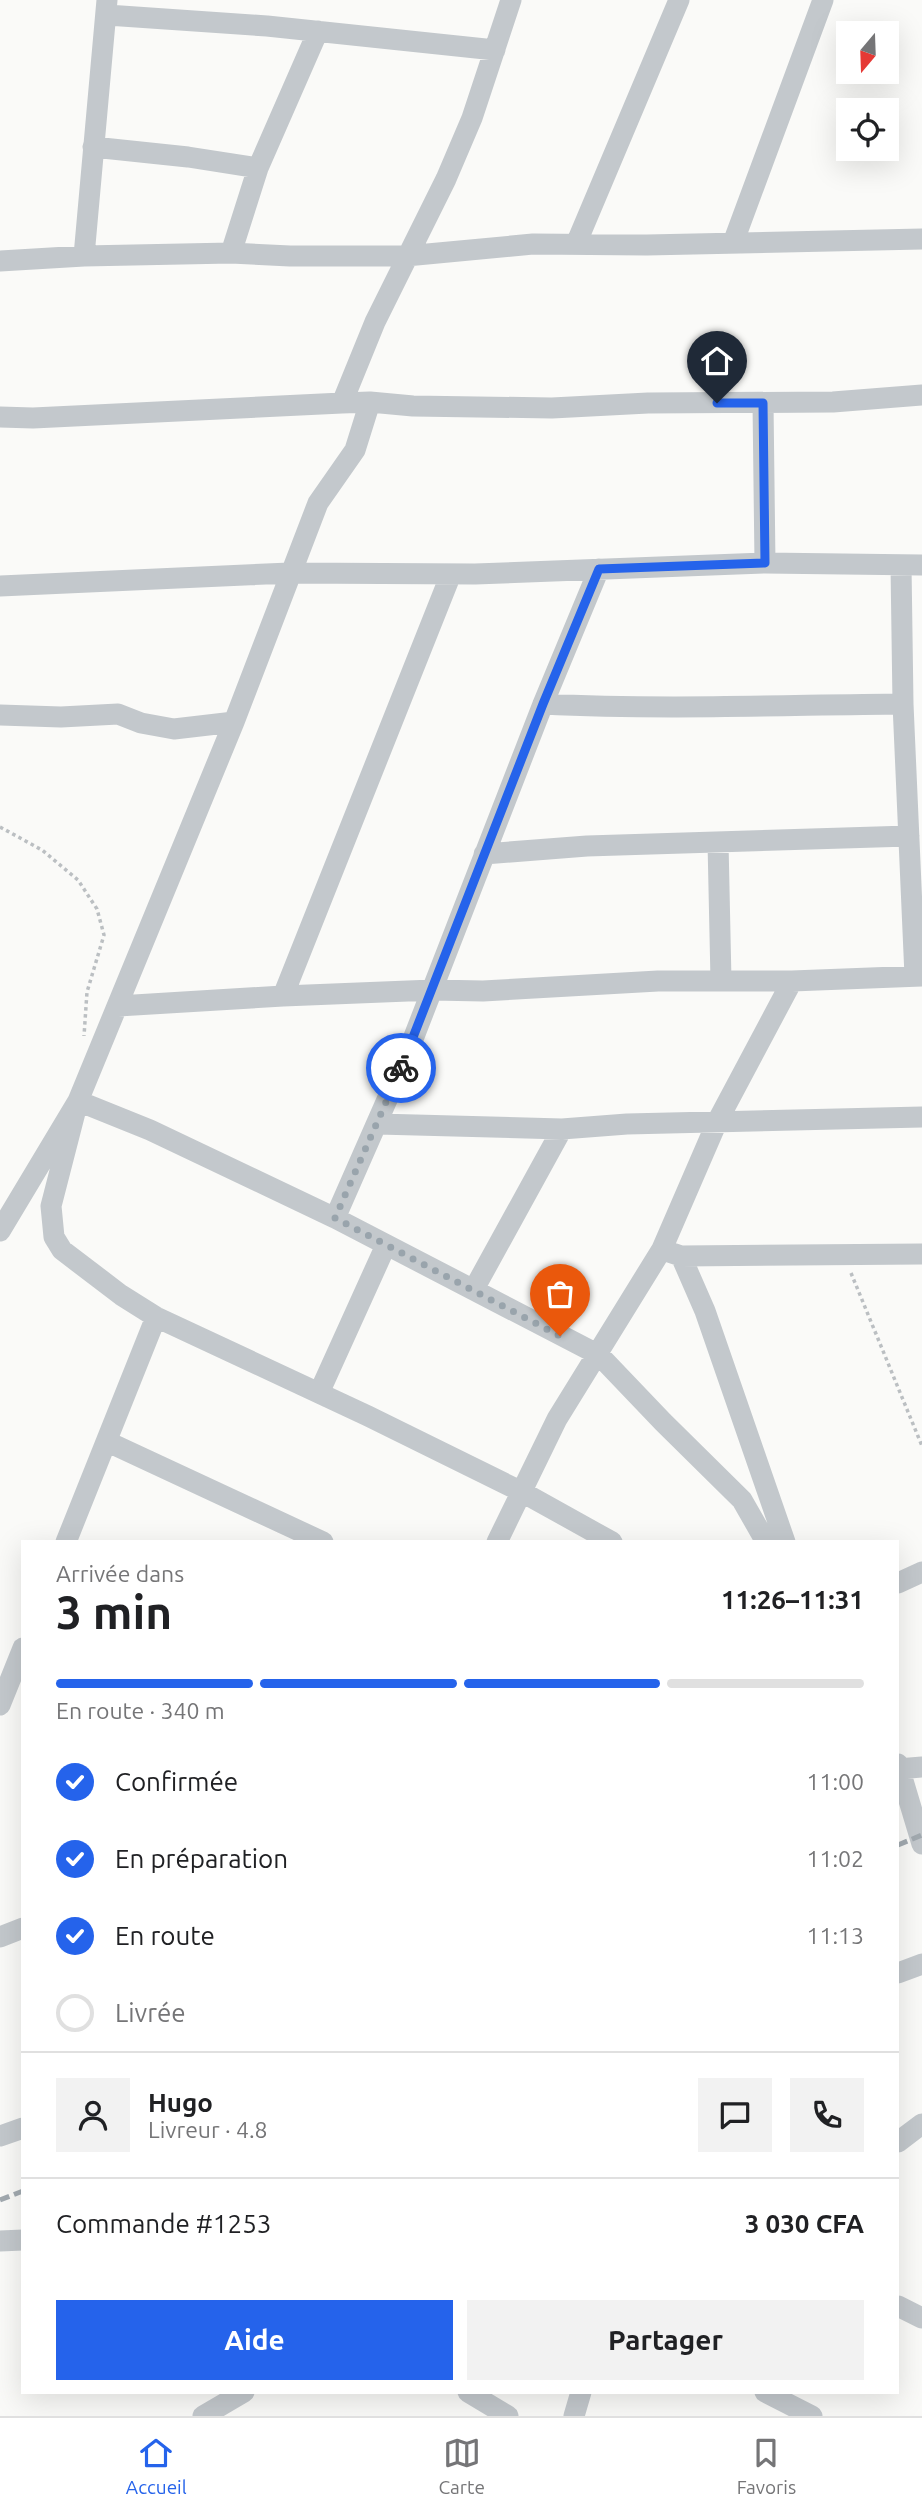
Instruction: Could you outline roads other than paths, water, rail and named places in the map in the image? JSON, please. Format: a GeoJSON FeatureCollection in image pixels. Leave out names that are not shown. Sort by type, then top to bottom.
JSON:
{"type":"FeatureCollection","features":[{"type":"Feature","properties":{"kind":"street"},"geometry":{"type":"LineString","coordinates":[[342,403],[375,322],[446,179],[472,118],[511,0]]}},
{"type":"Feature","properties":{"kind":"street"},"geometry":{"type":"LineString","coordinates":[[576,244],[679,0]]}},
{"type":"Feature","properties":{"kind":"street"},"geometry":{"type":"LineString","coordinates":[[733,243],[823,0]]}},
{"type":"Feature","properties":{"kind":"street"},"geometry":{"type":"LineString","coordinates":[[84,256],[107,7],[495,50]]}},
{"type":"Feature","properties":{"kind":"street"},"geometry":{"type":"LineString","coordinates":[[231,253],[258,168],[318,31]]}},
{"type":"Feature","properties":{"kind":"street"},"geometry":{"type":"LineString","coordinates":[[93,147],[258,168]]}},
{"type":"Feature","properties":{"kind":"street"},"geometry":{"type":"LineString","coordinates":[[0,261],[231,253],[406,256],[533,244],[922,239]]}},
{"type":"Feature","properties":{"kind":"street"},"geometry":{"type":"LineString","coordinates":[[0,417],[33,418],[370,402],[413,406],[552,408],[648,403],[833,402],[922,395]]}},
{"type":"Feature","properties":{"kind":"street"},"geometry":{"type":"LineString","coordinates":[[370,402],[355,450],[318,503],[234,722],[78,1101],[51,1206],[54,1237],[62,1250],[121,1295],[156,1317],[522,1492],[608,1540]]}},
{"type":"Feature","properties":{"kind":"street"},"geometry":{"type":"LineString","coordinates":[[763,403],[765,563]]}},
{"type":"Feature","properties":{"kind":"street"},"geometry":{"type":"LineString","coordinates":[[0,586],[290,573],[451,574],[765,563],[911,565],[903,704],[919,976],[792,981],[658,981],[283,996],[117,1006]]}},
{"type":"Feature","properties":{"kind":"street"},"geometry":{"type":"LineString","coordinates":[[335,1218],[378,1124],[433,990],[543,704],[599,569]]}},
{"type":"Feature","properties":{"kind":"street"},"geometry":{"type":"LineString","coordinates":[[283,996],[451,574]]}},
{"type":"Feature","properties":{"kind":"street"},"geometry":{"type":"LineString","coordinates":[[543,704],[626,708],[718,708],[903,704]]}},
{"type":"Feature","properties":{"kind":"street"},"geometry":{"type":"LineString","coordinates":[[0,715],[61,717],[118,714],[141,723],[174,729],[234,722]]}},
{"type":"Feature","properties":{"kind":"street"},"geometry":{"type":"LineString","coordinates":[[484,854],[587,846],[909,836]]}},
{"type":"Feature","properties":{"kind":"street"},"geometry":{"type":"LineString","coordinates":[[718,842],[721,981]]}},
{"type":"Feature","properties":{"kind":"street"},"geometry":{"type":"LineString","coordinates":[[498,1540],[557,1419],[671,1252],[717,1122],[792,981]]}},
{"type":"Feature","properties":{"kind":"street"},"geometry":{"type":"LineString","coordinates":[[78,1101],[173,1140],[335,1218],[474,1289],[522,1317],[599,1354],[742,1500],[765,1540]]}},
{"type":"Feature","properties":{"kind":"street"},"geometry":{"type":"LineString","coordinates":[[0,1231],[78,1101]]}},
{"type":"Feature","properties":{"kind":"street"},"geometry":{"type":"LineString","coordinates":[[378,1124],[562,1129],[627,1124],[922,1117]]}},
{"type":"Feature","properties":{"kind":"street"},"geometry":{"type":"LineString","coordinates":[[474,1289],[562,1129]]}},
{"type":"Feature","properties":{"kind":"street"},"geometry":{"type":"LineString","coordinates":[[319,1393],[386,1245]]}},
{"type":"Feature","properties":{"kind":"street"},"geometry":{"type":"LineString","coordinates":[[671,1252],[922,1254]]}},
{"type":"Feature","properties":{"kind":"street"},"geometry":{"type":"LineString","coordinates":[[671,1252],[705,1311],[784,1540]]}},
{"type":"Feature","properties":{"kind":"street"},"geometry":{"type":"LineString","coordinates":[[67,1540],[156,1317]]}},
{"type":"Feature","properties":{"kind":"street"},"geometry":{"type":"LineString","coordinates":[[108,1442],[319,1540]]}},
{"type":"Feature","properties":{"kind":"street"},"geometry":{"type":"LineString","coordinates":[[899,1583],[922,1572]]}},
{"type":"Feature","properties":{"kind":"street"},"geometry":{"type":"LineString","coordinates":[[9,1699],[21,1655]]}},
{"type":"Feature","properties":{"kind":"street"},"geometry":{"type":"LineString","coordinates":[[899,1767],[922,1767]]}},
{"type":"Feature","properties":{"kind":"street"},"geometry":{"type":"LineString","coordinates":[[899,1770],[922,1844]]}},
{"type":"Feature","properties":{"kind":"street"},"geometry":{"type":"LineString","coordinates":[[0,1937],[21,1929]]}},
{"type":"Feature","properties":{"kind":"street"},"geometry":{"type":"LineString","coordinates":[[899,1973],[922,1964]]}},
{"type":"Feature","properties":{"kind":"street"},"geometry":{"type":"LineString","coordinates":[[899,2141],[922,2124]]}},
{"type":"Feature","properties":{"kind":"street"},"geometry":{"type":"LineString","coordinates":[[0,2136],[21,2129]]}},
{"type":"Feature","properties":{"kind":"street"},"geometry":{"type":"LineString","coordinates":[[0,2241],[21,2240]]}},
{"type":"Feature","properties":{"kind":"street"},"geometry":{"type":"LineString","coordinates":[[899,2306],[922,2318]]}},
{"type":"Feature","properties":{"kind":"street"},"geometry":{"type":"LineString","coordinates":[[203,2416],[232,2410],[243,2394]]}},
{"type":"Feature","properties":{"kind":"street"},"geometry":{"type":"LineString","coordinates":[[471,2394],[508,2416]]}},
{"type":"Feature","properties":{"kind":"street"},"geometry":{"type":"LineString","coordinates":[[574,2416],[580,2394]]}},
{"type":"Feature","properties":{"kind":"street"},"geometry":{"type":"LineString","coordinates":[[769,2394],[812,2416]]}},
{"type":"Feature","properties":{"kind":"railway"},"geometry":{"type":"LineString","coordinates":[[899,1845],[922,1835]]}},
{"type":"Feature","properties":{"kind":"railway"},"geometry":{"type":"LineString","coordinates":[[0,2200],[21,2192]]}}]}
